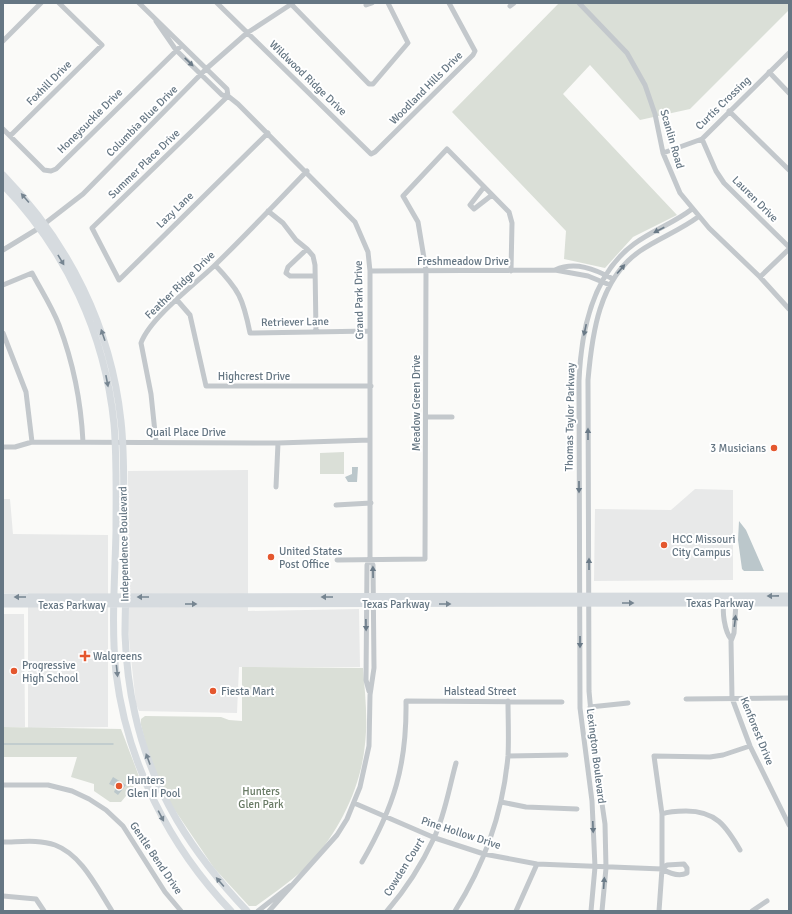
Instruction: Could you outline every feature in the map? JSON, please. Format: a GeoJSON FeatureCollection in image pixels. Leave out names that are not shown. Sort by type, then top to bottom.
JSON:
{"type":"FeatureCollection","features":[{"type":"Feature","properties":{"kind":"main road","name":"Independence Boulevard"},"geometry":{"type":"LineString","coordinates":[[3,175],[25,198],[42,225]]}},
{"type":"Feature","properties":{"kind":"main road","name":"Independence Boulevard"},"geometry":{"type":"LineString","coordinates":[[3,185],[42,225],[66,255],[103,337],[108,367],[118,397],[119,527],[114,601],[116,673],[124,714],[131,741],[145,782],[176,842],[200,875],[231,911]]}},
{"type":"Feature","properties":{"kind":"main road","name":"Independence Boulevard"},"geometry":{"type":"LineString","coordinates":[[119,527],[125,601],[127,656],[135,713],[148,759],[168,805],[186,836],[209,869],[247,911]]}},
{"type":"Feature","properties":{"kind":"main road","name":"Texas Parkway"},"geometry":{"type":"LineString","coordinates":[[589,600],[736,599],[789,596]]}},
{"type":"Feature","properties":{"kind":"main road","name":"Texas Parkway"},"geometry":{"type":"LineString","coordinates":[[125,601],[239,597],[295,597],[370,600],[580,599],[724,603],[736,599],[789,603]]}},
{"type":"Feature","properties":{"kind":"main road"},"geometry":{"type":"LineString","coordinates":[[224,604],[229,600],[234,600],[239,597]]}},
{"type":"Feature","properties":{"kind":"main road"},"geometry":{"type":"LineString","coordinates":[[282,604],[285,600],[292,600],[295,597]]}},
{"type":"Feature","properties":{"kind":"main road","name":"Texas Parkway"},"geometry":{"type":"LineString","coordinates":[[3,598],[224,604],[282,604],[370,600]]}},
{"type":"Feature","properties":{"kind":"main road","name":"Texas Parkway"},"geometry":{"type":"LineString","coordinates":[[3,604],[114,601]]}},
{"type":"Feature","properties":{"kind":"main road"},"geometry":{"type":"LineString","coordinates":[[124,714],[135,713]]}},
{"type":"Feature","properties":{"kind":"main road"},"geometry":{"type":"LineString","coordinates":[[176,842],[186,836]]}},
{"type":"Feature","properties":{"kind":"street"},"geometry":{"type":"LineString","coordinates":[[3,41],[41,3]]}},
{"type":"Feature","properties":{"kind":"street","name":"Foxhill Drive"},"geometry":{"type":"LineString","coordinates":[[10,136],[102,45],[59,3]]}},
{"type":"Feature","properties":{"kind":"street","name":"Grand Park Drive"},"geometry":{"type":"LineString","coordinates":[[139,3],[227,89],[228,96]]}},
{"type":"Feature","properties":{"kind":"street","name":"Wildwood Ridge Drive"},"geometry":{"type":"LineString","coordinates":[[217,3],[371,154],[385,142]]}},
{"type":"Feature","properties":{"kind":"street"},"geometry":{"type":"LineString","coordinates":[[366,5],[372,3]]}},
{"type":"Feature","properties":{"kind":"street"},"geometry":{"type":"LineString","coordinates":[[291,4],[369,84],[373,84],[408,43],[388,3]]}},
{"type":"Feature","properties":{"kind":"street","name":"Woodland Hills Drive"},"geometry":{"type":"LineString","coordinates":[[385,142],[473,55],[475,51],[449,3]]}},
{"type":"Feature","properties":{"kind":"street","name":"Scanlin Road"},"geometry":{"type":"LineString","coordinates":[[579,3],[627,52],[645,85],[655,114],[663,153],[680,193],[698,216],[760,277],[789,309]]}},
{"type":"Feature","properties":{"kind":"street","name":"Columbia Blue Drive"},"geometry":{"type":"LineString","coordinates":[[3,250],[42,225],[83,194],[206,69],[248,33],[291,4]]}},
{"type":"Feature","properties":{"kind":"street","name":"Grand Park Drive"},"geometry":{"type":"LineString","coordinates":[[156,21],[176,50],[222,95],[228,96],[268,133],[307,171],[355,222],[368,252],[370,271],[371,503],[370,560],[367,565],[374,668],[370,695],[369,746],[366,764],[354,803],[347,819],[337,834],[291,885],[284,897],[269,911]]}},
{"type":"Feature","properties":{"kind":"street","name":"Honeysuckle Drive"},"geometry":{"type":"LineString","coordinates":[[3,129],[44,170],[51,171],[56,169],[182,45]]}},
{"type":"Feature","properties":{"kind":"street","name":"Curtis Crossing"},"geometry":{"type":"LineString","coordinates":[[663,153],[702,139],[789,53]]}},
{"type":"Feature","properties":{"kind":"street"},"geometry":{"type":"LineString","coordinates":[[769,72],[789,93]]}},
{"type":"Feature","properties":{"kind":"street","name":"Summer Place Drive"},"geometry":{"type":"LineString","coordinates":[[103,253],[92,228],[228,96]]}},
{"type":"Feature","properties":{"kind":"street"},"geometry":{"type":"LineString","coordinates":[[729,111],[789,170]]}},
{"type":"Feature","properties":{"kind":"street","name":"Lazy Lane"},"geometry":{"type":"LineString","coordinates":[[103,253],[119,280],[268,133]]}},
{"type":"Feature","properties":{"kind":"street","name":"Lauren Drive"},"geometry":{"type":"LineString","coordinates":[[702,139],[716,171],[724,183],[789,248]]}},
{"type":"Feature","properties":{"kind":"street","name":"Meadow Green Drive"},"geometry":{"type":"LineString","coordinates":[[370,560],[425,559],[427,417],[426,270],[418,222],[403,196],[447,149],[484,187]]}},
{"type":"Feature","properties":{"kind":"street","name":"Feather Ridge Drive"},"geometry":{"type":"LineString","coordinates":[[156,442],[151,394],[141,343],[144,335],[177,300],[216,265],[307,171]]}},
{"type":"Feature","properties":{"kind":"street"},"geometry":{"type":"LineString","coordinates":[[492,195],[474,209],[470,205],[484,187],[492,195],[509,212],[512,223],[511,271]]}},
{"type":"Feature","properties":{"kind":"street","name":"Thomas Taylor Parkway"},"geometry":{"type":"LineString","coordinates":[[580,599],[580,368],[588,316],[601,281],[612,264],[636,243],[667,226],[692,209]]}},
{"type":"Feature","properties":{"kind":"street"},"geometry":{"type":"LineString","coordinates":[[268,211],[283,223],[296,240],[313,256],[315,266],[316,332]]}},
{"type":"Feature","properties":{"kind":"street","name":"Thomas Taylor Parkway"},"geometry":{"type":"LineString","coordinates":[[589,600],[589,368],[598,319],[613,278],[629,260],[639,252],[684,228],[698,216]]}},
{"type":"Feature","properties":{"kind":"street"},"geometry":{"type":"LineString","coordinates":[[760,277],[789,248]]}},
{"type":"Feature","properties":{"kind":"street"},"geometry":{"type":"LineString","coordinates":[[307,249],[288,267],[286,273],[290,276],[315,276]]}},
{"type":"Feature","properties":{"kind":"street","name":"Retriever Lane"},"geometry":{"type":"LineString","coordinates":[[216,265],[236,287],[246,314],[250,333],[370,331]]}},
{"type":"Feature","properties":{"kind":"street","name":"Freshmeadow Drive"},"geometry":{"type":"LineString","coordinates":[[554,270],[566,265],[578,266],[613,278]]}},
{"type":"Feature","properties":{"kind":"street","name":"Freshmeadow Drive"},"geometry":{"type":"LineString","coordinates":[[370,271],[554,270],[588,276],[610,285]]}},
{"type":"Feature","properties":{"kind":"street"},"geometry":{"type":"LineString","coordinates":[[3,285],[32,273],[58,324],[75,373],[81,418],[82,442]]}},
{"type":"Feature","properties":{"kind":"street","name":"Highcrest Drive"},"geometry":{"type":"LineString","coordinates":[[177,300],[190,315],[206,386],[371,386]]}},
{"type":"Feature","properties":{"kind":"street"},"geometry":{"type":"LineString","coordinates":[[3,333],[26,392],[32,442]]}},
{"type":"Feature","properties":{"kind":"street"},"geometry":{"type":"LineString","coordinates":[[427,417],[452,417]]}},
{"type":"Feature","properties":{"kind":"street","name":"Quail Place Drive"},"geometry":{"type":"LineString","coordinates":[[3,447],[15,447],[32,442],[278,443],[370,440]]}},
{"type":"Feature","properties":{"kind":"street"},"geometry":{"type":"LineString","coordinates":[[276,488],[278,443]]}},
{"type":"Feature","properties":{"kind":"street"},"geometry":{"type":"LineString","coordinates":[[336,505],[371,503]]}},
{"type":"Feature","properties":{"kind":"street"},"geometry":{"type":"LineString","coordinates":[[579,524],[588,525]]}},
{"type":"Feature","properties":{"kind":"street"},"geometry":{"type":"LineString","coordinates":[[337,560],[370,560]]}},
{"type":"Feature","properties":{"kind":"street","name":"Lexington Boulevard"},"geometry":{"type":"LineString","coordinates":[[580,599],[580,708],[592,801],[595,868],[591,911]]}},
{"type":"Feature","properties":{"kind":"street","name":"Kenforest Drive"},"geometry":{"type":"LineString","coordinates":[[736,599],[734,633],[731,639],[732,698],[750,746],[789,825]]}},
{"type":"Feature","properties":{"kind":"street","name":"Grand Park Drive"},"geometry":{"type":"LineString","coordinates":[[370,600],[366,680],[370,695]]}},
{"type":"Feature","properties":{"kind":"street","name":"Lexington Boulevard"},"geometry":{"type":"LineString","coordinates":[[589,600],[590,707],[605,824],[606,868],[602,911]]}},
{"type":"Feature","properties":{"kind":"street","name":"Kenforest Drive"},"geometry":{"type":"LineString","coordinates":[[724,603],[727,634],[731,639]]}},
{"type":"Feature","properties":{"kind":"street"},"geometry":{"type":"LineString","coordinates":[[580,691],[589,690]]}},
{"type":"Feature","properties":{"kind":"street"},"geometry":{"type":"LineString","coordinates":[[686,699],[789,698]]}},
{"type":"Feature","properties":{"kind":"street","name":"Halstead Street"},"geometry":{"type":"LineString","coordinates":[[386,817],[399,778],[404,754],[406,701],[562,702]]}},
{"type":"Feature","properties":{"kind":"street"},"geometry":{"type":"LineString","coordinates":[[455,911],[474,878],[484,854],[500,802],[508,756],[508,701]]}},
{"type":"Feature","properties":{"kind":"street"},"geometry":{"type":"LineString","coordinates":[[590,707],[628,703]]}},
{"type":"Feature","properties":{"kind":"street"},"geometry":{"type":"LineString","coordinates":[[659,911],[662,869],[662,814],[654,756],[710,757],[724,755],[750,746]]}},
{"type":"Feature","properties":{"kind":"street"},"geometry":{"type":"LineString","coordinates":[[508,756],[566,755]]}},
{"type":"Feature","properties":{"kind":"street","name":"Cowden Court"},"geometry":{"type":"LineString","coordinates":[[387,911],[399,897],[421,864],[434,838],[444,811],[456,764]]}},
{"type":"Feature","properties":{"kind":"street"},"geometry":{"type":"LineString","coordinates":[[590,781],[599,780]]}},
{"type":"Feature","properties":{"kind":"street","name":"Gentle Bend Drive"},"geometry":{"type":"LineString","coordinates":[[3,785],[48,785],[72,791],[89,799],[106,810],[123,826],[165,892],[181,911]]}},
{"type":"Feature","properties":{"kind":"street"},"geometry":{"type":"LineString","coordinates":[[500,802],[526,807],[576,809]]}},
{"type":"Feature","properties":{"kind":"street","name":"Pine Hollow Drive"},"geometry":{"type":"LineString","coordinates":[[354,803],[434,838],[484,854],[537,864],[595,868],[662,869]]}},
{"type":"Feature","properties":{"kind":"street"},"geometry":{"type":"LineString","coordinates":[[662,814],[671,811],[698,811],[711,815],[730,833],[740,850]]}},
{"type":"Feature","properties":{"kind":"street"},"geometry":{"type":"LineString","coordinates":[[362,862],[386,817]]}},
{"type":"Feature","properties":{"kind":"street"},"geometry":{"type":"LineString","coordinates":[[3,842],[38,841],[55,844],[70,853],[84,869],[112,911]]}},
{"type":"Feature","properties":{"kind":"street"},"geometry":{"type":"LineString","coordinates":[[516,911],[537,864]]}},
{"type":"Feature","properties":{"kind":"street","name":"Grand Park Drive"},"geometry":{"type":"LineString","coordinates":[[258,911],[281,891],[291,885]]}},
{"type":"Feature","properties":{"kind":"street"},"geometry":{"type":"LineString","coordinates":[[3,896],[36,899],[44,911]]}},
{"type":"Feature","properties":{"kind":"street"},"geometry":{"type":"LineString","coordinates":[[752,911],[768,901]]}},
{"type":"Feature","properties":{"kind":"shaded area"},"geometry":{"type":"Polygon","coordinates":[[[352,467],[358,467],[357,482],[348,482],[345,477],[352,474],[352,467]]]}},
{"type":"Feature","properties":{"kind":"shaded area"},"geometry":{"type":"Polygon","coordinates":[[[248,470],[248,611],[359,609],[360,667],[239,667],[237,713],[139,711],[136,704],[128,630],[128,471],[248,470]]]}},
{"type":"Feature","properties":{"kind":"shaded area","name":"HCC Missouri City Campus"},"geometry":{"type":"Polygon","coordinates":[[[695,489],[733,490],[733,580],[594,581],[595,509],[671,510],[695,489]]]}},
{"type":"Feature","properties":{"kind":"shaded area"},"geometry":{"type":"Polygon","coordinates":[[[3,499],[10,499],[13,534],[108,535],[108,727],[28,728],[28,593],[3,593],[3,499]]]}},
{"type":"Feature","properties":{"kind":"shaded area"},"geometry":{"type":"Polygon","coordinates":[[[739,521],[746,530],[764,571],[744,571],[742,569],[738,540],[739,521]]]}},
{"type":"Feature","properties":{"kind":"shaded area","name":"Progressive High School"},"geometry":{"type":"Polygon","coordinates":[[[3,614],[24,614],[25,727],[3,727],[3,614]]]}},
{"type":"Feature","properties":{"kind":"shaded area","name":"Hunters Glen II Pool"},"geometry":{"type":"Polygon","coordinates":[[[113,777],[126,785],[118,795],[114,792],[116,787],[109,784],[113,777]]]}},
{"type":"Feature","properties":{"kind":"green space"},"geometry":{"type":"Polygon","coordinates":[[[559,3],[789,3],[789,10],[690,109],[640,120],[590,65],[563,94],[677,215],[633,237],[605,268],[564,259],[566,231],[452,112],[559,3]]]}},
{"type":"Feature","properties":{"kind":"green space"},"geometry":{"type":"Polygon","coordinates":[[[344,452],[344,474],[320,474],[320,453],[344,452]]]}},
{"type":"Feature","properties":{"kind":"green space","name":"Hunters Glen Park"},"geometry":{"type":"Polygon","coordinates":[[[242,667],[363,668],[366,706],[366,735],[363,760],[354,792],[340,822],[321,850],[305,868],[256,906],[249,906],[214,868],[170,803],[150,761],[141,725],[141,719],[145,716],[221,717],[229,720],[242,721],[242,667]]]}},
{"type":"Feature","properties":{"kind":"green space"},"geometry":{"type":"Polygon","coordinates":[[[3,727],[121,729],[140,779],[121,802],[110,802],[94,791],[94,784],[71,777],[77,757],[3,757],[3,727]]]}},
{"type":"Feature","properties":{"kind":"waterway"},"geometry":{"type":"LineString","coordinates":[[3,744],[113,744]]}},
{"type":"Feature","properties":{"kind":"place","name":"3 Musicians"},"geometry":{"type":"Point","coordinates":[774,448]}},
{"type":"Feature","properties":{"kind":"place","name":"HCC Missouri City Campus"},"geometry":{"type":"Point","coordinates":[664,545]}},
{"type":"Feature","properties":{"kind":"place","name":"United States Post Office"},"geometry":{"type":"Point","coordinates":[271,557]}},
{"type":"Feature","properties":{"kind":"place","name":"Walgreens"},"geometry":{"type":"Point","coordinates":[85,656]}},
{"type":"Feature","properties":{"kind":"place","name":"Progressive High School"},"geometry":{"type":"Point","coordinates":[14,671]}},
{"type":"Feature","properties":{"kind":"place","name":"Fiesta Mart"},"geometry":{"type":"Point","coordinates":[213,691]}},
{"type":"Feature","properties":{"kind":"place","name":"Hunters Glen II Pool"},"geometry":{"type":"Point","coordinates":[119,786]}}]}
